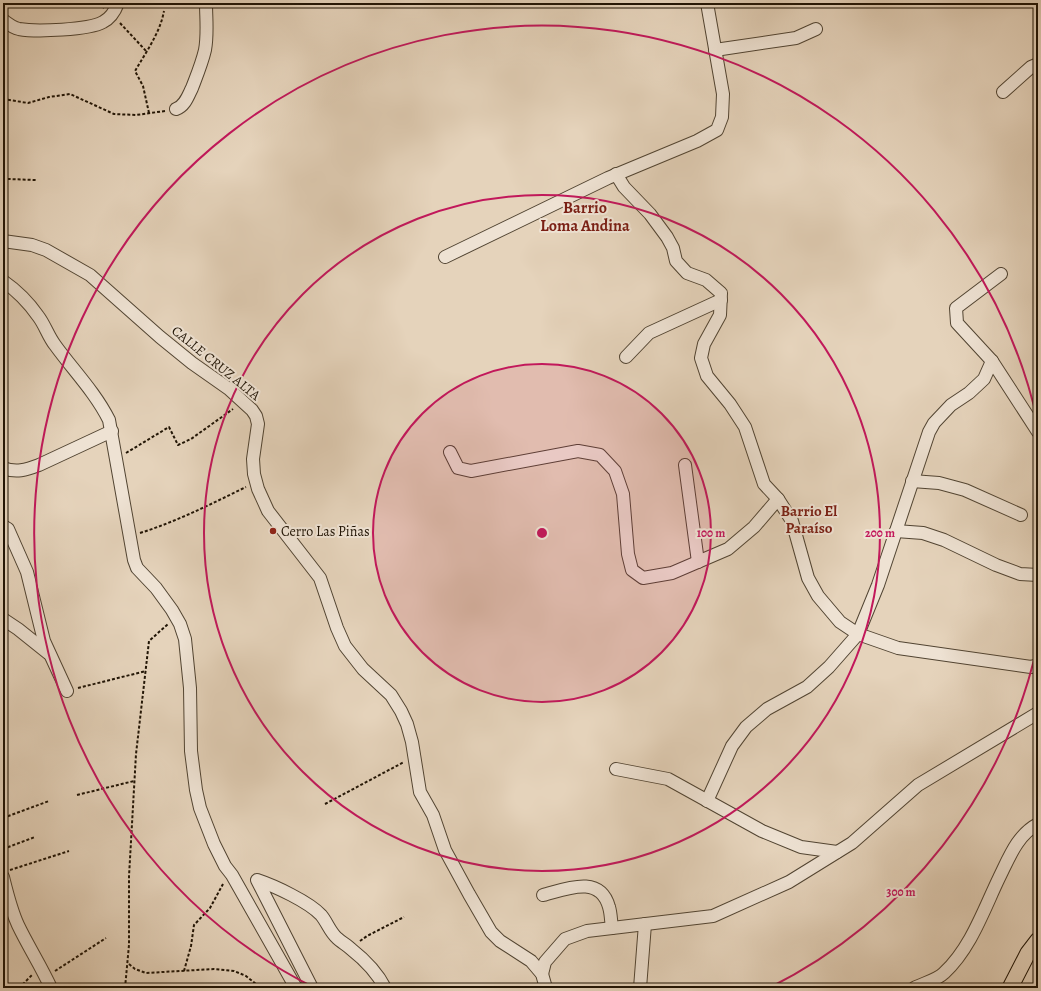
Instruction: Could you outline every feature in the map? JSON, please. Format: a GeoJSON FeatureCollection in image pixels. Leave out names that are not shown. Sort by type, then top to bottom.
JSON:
{"type":"FeatureCollection","features":[{"type":"Feature","properties":{"kind":"main road"},"geometry":{"type":"LineString","coordinates":[[1010,988],[1028,953],[1038,940]]}},
{"type":"Feature","properties":{"kind":"street"},"geometry":{"type":"LineString","coordinates":[[3,20],[18,29],[61,29],[97,26],[105,22],[112,15],[118,3]]}},
{"type":"Feature","properties":{"kind":"street"},"geometry":{"type":"LineString","coordinates":[[176,109],[182,107],[201,66],[206,41],[206,3]]}},
{"type":"Feature","properties":{"kind":"street"},"geometry":{"type":"LineString","coordinates":[[444,257],[616,174],[697,141],[717,130],[722,117],[723,94],[707,3]]}},
{"type":"Feature","properties":{"kind":"street"},"geometry":{"type":"LineString","coordinates":[[715,50],[796,38],[816,29]]}},
{"type":"Feature","properties":{"kind":"street"},"geometry":{"type":"LineString","coordinates":[[1003,92],[1031,67],[1038,64]]}},
{"type":"Feature","properties":{"kind":"street"},"geometry":{"type":"LineString","coordinates":[[616,174],[624,187],[650,214],[667,237],[673,248],[676,261],[686,273],[706,280],[721,293],[720,315],[704,344],[702,358],[707,376],[730,404],[745,427],[764,484],[778,499],[792,521],[808,578],[818,596],[840,622],[858,634],[898,648],[1031,667],[1038,665]]}},
{"type":"Feature","properties":{"kind":"street","name":"CALLE CRUZ ALTA"},"geometry":{"type":"LineString","coordinates":[[3,241],[32,244],[46,250],[90,275],[160,337],[229,389],[252,410],[256,416],[258,424],[253,459],[254,474],[256,483],[268,510],[320,578],[337,628],[345,646],[363,669],[391,695],[401,712],[407,724],[412,742],[420,792],[433,815],[445,850],[491,932],[500,941],[531,961],[542,974],[546,988]]}},
{"type":"Feature","properties":{"kind":"street"},"geometry":{"type":"LineString","coordinates":[[1001,274],[956,308],[957,323],[992,361],[1038,432]]}},
{"type":"Feature","properties":{"kind":"street"},"geometry":{"type":"LineString","coordinates":[[3,281],[16,291],[38,316],[54,344],[103,407],[109,420],[134,560],[138,568],[156,588],[176,616],[185,638],[190,688],[191,751],[200,808],[214,844],[225,866],[296,988]]}},
{"type":"Feature","properties":{"kind":"street"},"geometry":{"type":"LineString","coordinates":[[626,357],[649,333],[721,300]]}},
{"type":"Feature","properties":{"kind":"street"},"geometry":{"type":"LineString","coordinates":[[707,800],[732,746],[746,727],[767,709],[807,687],[829,667],[858,634],[878,585],[929,432],[934,423],[951,405],[969,393],[984,379],[992,361]]}},
{"type":"Feature","properties":{"kind":"street"},"geometry":{"type":"LineString","coordinates":[[3,468],[18,472],[27,470],[112,431]]}},
{"type":"Feature","properties":{"kind":"street"},"geometry":{"type":"LineString","coordinates":[[450,452],[458,468],[471,471],[578,451],[600,455],[615,471],[623,494],[628,554],[632,570],[643,578],[672,573],[728,549],[754,527],[778,499]]}},
{"type":"Feature","properties":{"kind":"street"},"geometry":{"type":"LineString","coordinates":[[685,465],[698,562]]}},
{"type":"Feature","properties":{"kind":"street"},"geometry":{"type":"LineString","coordinates":[[912,481],[939,483],[965,490],[1020,515]]}},
{"type":"Feature","properties":{"kind":"street"},"geometry":{"type":"LineString","coordinates":[[3,526],[8,529],[27,572],[44,641],[67,691]]}},
{"type":"Feature","properties":{"kind":"street"},"geometry":{"type":"LineString","coordinates":[[896,530],[930,535],[944,540],[996,565],[1020,574],[1038,575]]}},
{"type":"Feature","properties":{"kind":"street"},"geometry":{"type":"LineString","coordinates":[[3,619],[51,655]]}},
{"type":"Feature","properties":{"kind":"street"},"geometry":{"type":"LineString","coordinates":[[542,974],[545,962],[565,939],[587,931],[713,916],[789,882],[852,842],[918,785],[1038,714]]}},
{"type":"Feature","properties":{"kind":"street"},"geometry":{"type":"LineString","coordinates":[[616,769],[668,779],[768,834],[801,847],[837,852]]}},
{"type":"Feature","properties":{"kind":"street"},"geometry":{"type":"LineString","coordinates":[[914,988],[943,974],[956,960],[972,935],[1014,846],[1032,827],[1038,824]]}},
{"type":"Feature","properties":{"kind":"street"},"geometry":{"type":"LineString","coordinates":[[3,877],[17,923],[46,977]]}},
{"type":"Feature","properties":{"kind":"street"},"geometry":{"type":"LineString","coordinates":[[312,988],[257,880],[266,883],[310,906],[322,916],[336,937],[369,964],[385,988]]}},
{"type":"Feature","properties":{"kind":"street"},"geometry":{"type":"LineString","coordinates":[[543,896],[576,886],[590,887],[602,892],[609,906],[612,928]]}},
{"type":"Feature","properties":{"kind":"street"},"geometry":{"type":"LineString","coordinates":[[640,988],[646,924]]}},
{"type":"Feature","properties":{"kind":"path"},"geometry":{"type":"LineString","coordinates":[[149,113],[143,86],[135,71],[147,52],[162,22],[164,11]]}},
{"type":"Feature","properties":{"kind":"path"},"geometry":{"type":"LineString","coordinates":[[112,15],[147,52]]}},
{"type":"Feature","properties":{"kind":"path"},"geometry":{"type":"LineString","coordinates":[[3,99],[28,103],[49,97],[70,94],[114,114],[149,113],[176,109]]}},
{"type":"Feature","properties":{"kind":"path"},"geometry":{"type":"LineString","coordinates":[[3,181],[8,179],[36,180]]}},
{"type":"Feature","properties":{"kind":"path"},"geometry":{"type":"LineString","coordinates":[[117,459],[169,427],[178,445],[191,439],[243,402]]}},
{"type":"Feature","properties":{"kind":"path"},"geometry":{"type":"LineString","coordinates":[[130,536],[166,525],[256,483]]}},
{"type":"Feature","properties":{"kind":"path"},"geometry":{"type":"LineString","coordinates":[[125,988],[129,945],[129,876],[134,781],[149,641],[176,616]]}},
{"type":"Feature","properties":{"kind":"path"},"geometry":{"type":"LineString","coordinates":[[67,691],[146,671]]}},
{"type":"Feature","properties":{"kind":"path"},"geometry":{"type":"LineString","coordinates":[[326,804],[414,757]]}},
{"type":"Feature","properties":{"kind":"path"},"geometry":{"type":"LineString","coordinates":[[77,795],[134,781]]}},
{"type":"Feature","properties":{"kind":"path"},"geometry":{"type":"LineString","coordinates":[[3,818],[49,801]]}},
{"type":"Feature","properties":{"kind":"path"},"geometry":{"type":"LineString","coordinates":[[3,849],[35,837]]}},
{"type":"Feature","properties":{"kind":"path"},"geometry":{"type":"LineString","coordinates":[[3,872],[69,851]]}},
{"type":"Feature","properties":{"kind":"path"},"geometry":{"type":"LineString","coordinates":[[184,971],[191,946],[194,925],[210,908],[230,873]]}},
{"type":"Feature","properties":{"kind":"path"},"geometry":{"type":"LineString","coordinates":[[351,948],[368,936],[404,917]]}},
{"type":"Feature","properties":{"kind":"path"},"geometry":{"type":"LineString","coordinates":[[19,988],[46,977],[106,938]]}},
{"type":"Feature","properties":{"kind":"path"},"geometry":{"type":"LineString","coordinates":[[128,963],[135,969],[146,973],[214,969],[234,971],[246,976],[261,988]]}},
{"type":"Feature","properties":{"kind":"place","name":"Cerro Las Piñas"},"geometry":{"type":"Point","coordinates":[273,531]}},
{"type":"Feature","properties":{"kind":"district","name":"Barrio Loma Andina"},"geometry":{"type":"Point","coordinates":[585,217]}},
{"type":"Feature","properties":{"kind":"district","name":"Barrio El Paraíso"},"geometry":{"type":"Point","coordinates":[809,520]}}]}
